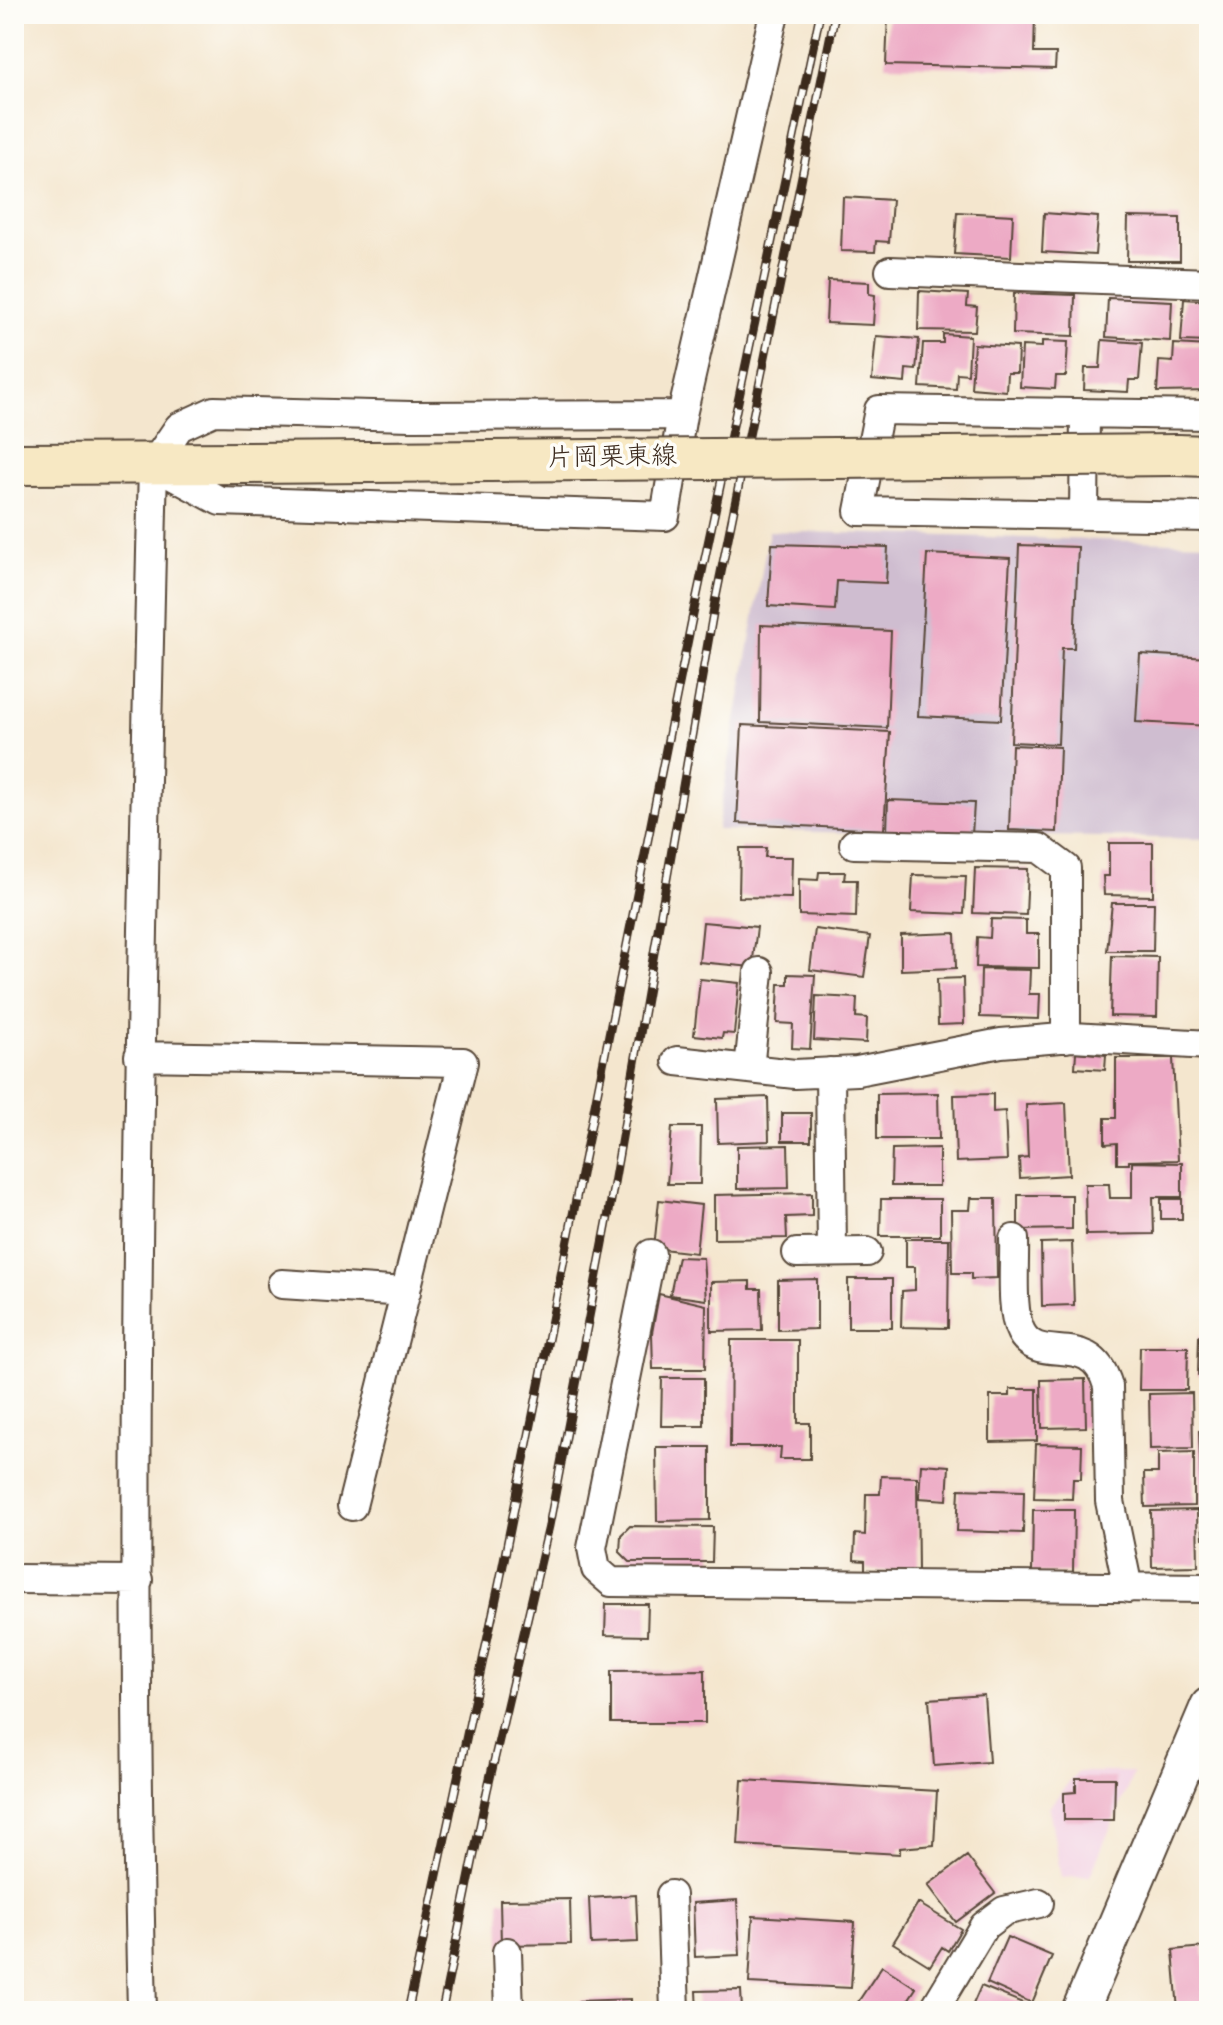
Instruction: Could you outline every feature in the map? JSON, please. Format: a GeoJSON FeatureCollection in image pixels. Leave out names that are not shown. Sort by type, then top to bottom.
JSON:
{"type":"FeatureCollection","features":[{"type":"Feature","properties":{"kind":"main road","name":"片岡栗東線"},"geometry":{"type":"LineString","coordinates":[[14,464],[1193,455]]}},
{"type":"Feature","properties":{"kind":"street"},"geometry":{"type":"LineString","coordinates":[[153,465],[220,501],[665,516],[682,415],[774,14]]}},
{"type":"Feature","properties":{"kind":"street"},"geometry":{"type":"LineString","coordinates":[[890,271],[1209,283]]}},
{"type":"Feature","properties":{"kind":"street"},"geometry":{"type":"LineString","coordinates":[[1209,415],[879,410],[859,511],[1209,517]]}},
{"type":"Feature","properties":{"kind":"street"},"geometry":{"type":"LineString","coordinates":[[142,2011],[137,1831],[136,1191],[153,465],[179,427],[214,411],[411,416],[682,415]]}},
{"type":"Feature","properties":{"kind":"street"},"geometry":{"type":"LineString","coordinates":[[1084,515],[1085,413]]}},
{"type":"Feature","properties":{"kind":"street"},"geometry":{"type":"LineString","coordinates":[[854,844],[1039,848],[1066,868],[1066,1038]]}},
{"type":"Feature","properties":{"kind":"street"},"geometry":{"type":"LineString","coordinates":[[749,1069],[759,972]]}},
{"type":"Feature","properties":{"kind":"street"},"geometry":{"type":"LineString","coordinates":[[677,1061],[795,1074],[872,1068],[1001,1043],[1066,1038],[1209,1045]]}},
{"type":"Feature","properties":{"kind":"street"},"geometry":{"type":"LineString","coordinates":[[139,1056],[463,1062],[352,1506]]}},
{"type":"Feature","properties":{"kind":"street"},"geometry":{"type":"LineString","coordinates":[[830,1072],[832,1252]]}},
{"type":"Feature","properties":{"kind":"street"},"geometry":{"type":"LineString","coordinates":[[1014,1239],[1017,1322],[1022,1336],[1032,1345],[1082,1351],[1104,1370],[1108,1386],[1110,1501],[1128,1588]]}},
{"type":"Feature","properties":{"kind":"street"},"geometry":{"type":"LineString","coordinates":[[797,1253],[867,1252]]}},
{"type":"Feature","properties":{"kind":"street"},"geometry":{"type":"LineString","coordinates":[[651,1254],[592,1548],[596,1569],[611,1582],[1209,1588]]}},
{"type":"Feature","properties":{"kind":"street"},"geometry":{"type":"LineString","coordinates":[[282,1284],[406,1292]]}},
{"type":"Feature","properties":{"kind":"street"},"geometry":{"type":"LineString","coordinates":[[14,1579],[138,1580]]}},
{"type":"Feature","properties":{"kind":"street"},"geometry":{"type":"LineString","coordinates":[[1080,2011],[1209,1706]]}},
{"type":"Feature","properties":{"kind":"street"},"geometry":{"type":"LineString","coordinates":[[671,1895],[675,2011]]}},
{"type":"Feature","properties":{"kind":"street"},"geometry":{"type":"LineString","coordinates":[[933,2011],[984,1926],[1004,1911],[1039,1903]]}},
{"type":"Feature","properties":{"kind":"street"},"geometry":{"type":"LineString","coordinates":[[507,1952],[509,2011]]}},
{"type":"Feature","properties":{"kind":"shaded area"},"geometry":{"type":"Polygon","coordinates":[[[769,531],[1209,543],[1209,839],[717,830],[769,531]]]}},
{"type":"Feature","properties":{"kind":"shaded area"},"geometry":{"type":"Polygon","coordinates":[[[1077,1772],[1134,1772],[1090,1876],[1061,1878],[1049,1807],[1077,1772]]]}},
{"type":"Feature","properties":{"kind":"building"},"geometry":{"type":"Polygon","coordinates":[[[888,14],[1035,14],[1034,53],[1056,53],[1055,69],[886,65],[888,14]]]}},
{"type":"Feature","properties":{"kind":"building"},"geometry":{"type":"Polygon","coordinates":[[[843,197],[892,200],[889,242],[876,241],[875,252],[841,251],[843,197]]]}},
{"type":"Feature","properties":{"kind":"building"},"geometry":{"type":"Polygon","coordinates":[[[957,212],[1013,215],[1011,257],[954,254],[957,212]]]}},
{"type":"Feature","properties":{"kind":"building"},"geometry":{"type":"Polygon","coordinates":[[[1044,213],[1098,217],[1095,255],[1042,252],[1044,213]]]}},
{"type":"Feature","properties":{"kind":"building"},"geometry":{"type":"Polygon","coordinates":[[[1128,217],[1180,218],[1180,261],[1127,261],[1128,217]]]}},
{"type":"Feature","properties":{"kind":"building"},"geometry":{"type":"Polygon","coordinates":[[[828,280],[869,282],[869,294],[875,295],[873,325],[826,323],[828,280]]]}},
{"type":"Feature","properties":{"kind":"building"},"geometry":{"type":"Polygon","coordinates":[[[919,291],[968,294],[967,306],[977,307],[975,331],[918,330],[919,291]]]}},
{"type":"Feature","properties":{"kind":"building"},"geometry":{"type":"Polygon","coordinates":[[[1014,293],[1075,295],[1074,336],[1013,334],[1014,293]]]}},
{"type":"Feature","properties":{"kind":"building"},"geometry":{"type":"Polygon","coordinates":[[[1108,298],[1172,301],[1170,341],[1106,337],[1108,298]]]}},
{"type":"Feature","properties":{"kind":"building"},"geometry":{"type":"Polygon","coordinates":[[[1184,299],[1209,301],[1209,342],[1181,341],[1184,299]]]}},
{"type":"Feature","properties":{"kind":"building"},"geometry":{"type":"Polygon","coordinates":[[[943,334],[970,336],[968,374],[957,373],[956,389],[920,387],[923,343],[943,343],[943,334]]]}},
{"type":"Feature","properties":{"kind":"building"},"geometry":{"type":"Polygon","coordinates":[[[876,336],[919,339],[916,370],[906,369],[905,383],[872,380],[876,336]]]}},
{"type":"Feature","properties":{"kind":"building"},"geometry":{"type":"Polygon","coordinates":[[[1102,340],[1142,343],[1139,380],[1129,380],[1128,392],[1084,390],[1085,368],[1100,368],[1102,340]]]}},
{"type":"Feature","properties":{"kind":"building"},"geometry":{"type":"Polygon","coordinates":[[[1042,341],[1068,342],[1066,376],[1056,376],[1055,389],[1020,387],[1022,346],[1042,347],[1042,341]]]}},
{"type":"Feature","properties":{"kind":"building"},"geometry":{"type":"Polygon","coordinates":[[[974,344],[1018,347],[1017,373],[1007,373],[1006,391],[971,388],[974,344]]]}},
{"type":"Feature","properties":{"kind":"building"},"geometry":{"type":"Polygon","coordinates":[[[1174,344],[1209,346],[1209,391],[1157,392],[1159,361],[1173,362],[1174,344]]]}},
{"type":"Feature","properties":{"kind":"building"},"geometry":{"type":"Polygon","coordinates":[[[772,544],[888,547],[886,583],[837,581],[835,610],[768,606],[772,544]]]}},
{"type":"Feature","properties":{"kind":"building"},"geometry":{"type":"Polygon","coordinates":[[[1019,545],[1078,547],[1074,648],[1062,648],[1058,744],[1011,742],[1019,545]]]}},
{"type":"Feature","properties":{"kind":"building"},"geometry":{"type":"Polygon","coordinates":[[[927,554],[1010,558],[1001,720],[918,716],[927,554]]]}},
{"type":"Feature","properties":{"kind":"building"},"geometry":{"type":"Polygon","coordinates":[[[761,625],[891,631],[887,728],[760,722],[761,625]]]}},
{"type":"Feature","properties":{"kind":"building"},"geometry":{"type":"Polygon","coordinates":[[[1140,654],[1209,658],[1209,726],[1136,722],[1140,654]]]}},
{"type":"Feature","properties":{"kind":"building"},"geometry":{"type":"Polygon","coordinates":[[[742,725],[890,732],[884,830],[737,823],[742,725]]]}},
{"type":"Feature","properties":{"kind":"building"},"geometry":{"type":"Polygon","coordinates":[[[1012,745],[1060,747],[1057,832],[1009,830],[1012,745]]]}},
{"type":"Feature","properties":{"kind":"building"},"geometry":{"type":"Polygon","coordinates":[[[888,800],[974,803],[972,835],[887,832],[888,800]]]}},
{"type":"Feature","properties":{"kind":"building"},"geometry":{"type":"Polygon","coordinates":[[[1109,843],[1153,843],[1153,896],[1104,895],[1103,876],[1109,876],[1109,843]]]}},
{"type":"Feature","properties":{"kind":"building"},"geometry":{"type":"Polygon","coordinates":[[[740,848],[766,848],[765,857],[792,857],[791,898],[739,897],[740,848]]]}},
{"type":"Feature","properties":{"kind":"building"},"geometry":{"type":"Polygon","coordinates":[[[975,868],[1028,869],[1026,915],[973,913],[975,868]]]}},
{"type":"Feature","properties":{"kind":"building"},"geometry":{"type":"Polygon","coordinates":[[[819,872],[845,872],[844,880],[857,880],[856,917],[799,915],[799,879],[818,880],[819,872]]]}},
{"type":"Feature","properties":{"kind":"building"},"geometry":{"type":"Polygon","coordinates":[[[913,875],[966,876],[964,914],[911,912],[913,875]]]}},
{"type":"Feature","properties":{"kind":"building"},"geometry":{"type":"Polygon","coordinates":[[[1112,903],[1154,903],[1153,951],[1107,951],[1112,903]]]}},
{"type":"Feature","properties":{"kind":"building"},"geometry":{"type":"Polygon","coordinates":[[[991,919],[1026,920],[1026,934],[1039,934],[1039,968],[976,967],[977,937],[990,938],[991,919]]]}},
{"type":"Feature","properties":{"kind":"building"},"geometry":{"type":"Polygon","coordinates":[[[703,922],[757,927],[752,967],[699,962],[703,922]]]}},
{"type":"Feature","properties":{"kind":"building"},"geometry":{"type":"Polygon","coordinates":[[[815,929],[870,936],[864,977],[810,970],[815,929]]]}},
{"type":"Feature","properties":{"kind":"building"},"geometry":{"type":"Polygon","coordinates":[[[955,933],[956,968],[901,970],[901,935],[955,933]]]}},
{"type":"Feature","properties":{"kind":"building"},"geometry":{"type":"Polygon","coordinates":[[[1112,956],[1158,957],[1157,1017],[1110,1016],[1112,956]]]}},
{"type":"Feature","properties":{"kind":"building"},"geometry":{"type":"Polygon","coordinates":[[[981,969],[1030,970],[1029,994],[1040,994],[1039,1019],[980,1017],[981,969]]]}},
{"type":"Feature","properties":{"kind":"building"},"geometry":{"type":"Polygon","coordinates":[[[788,974],[815,975],[810,1049],[792,1048],[793,1024],[777,1023],[779,984],[788,984],[788,974]]]}},
{"type":"Feature","properties":{"kind":"building"},"geometry":{"type":"Polygon","coordinates":[[[963,978],[964,1024],[938,1025],[937,979],[963,978]]]}},
{"type":"Feature","properties":{"kind":"building"},"geometry":{"type":"Polygon","coordinates":[[[700,979],[739,983],[734,1034],[723,1033],[722,1038],[694,1035],[700,979]]]}},
{"type":"Feature","properties":{"kind":"building"},"geometry":{"type":"Polygon","coordinates":[[[816,996],[857,998],[856,1017],[867,1018],[866,1043],[814,1040],[816,996]]]}},
{"type":"Feature","properties":{"kind":"building"},"geometry":{"type":"Polygon","coordinates":[[[1076,1052],[1106,1055],[1105,1070],[1075,1068],[1076,1052]]]}},
{"type":"Feature","properties":{"kind":"building"},"geometry":{"type":"Polygon","coordinates":[[[1116,1058],[1173,1058],[1178,1160],[1117,1164],[1117,1143],[1105,1144],[1105,1118],[1116,1118],[1116,1058]]]}},
{"type":"Feature","properties":{"kind":"building"},"geometry":{"type":"Polygon","coordinates":[[[938,1093],[939,1139],[877,1139],[877,1094],[938,1093]]]}},
{"type":"Feature","properties":{"kind":"building"},"geometry":{"type":"Polygon","coordinates":[[[993,1094],[993,1112],[1005,1111],[1007,1160],[956,1162],[954,1095],[993,1094]]]}},
{"type":"Feature","properties":{"kind":"building"},"geometry":{"type":"Polygon","coordinates":[[[768,1097],[769,1141],[718,1143],[717,1099],[768,1097]]]}},
{"type":"Feature","properties":{"kind":"building"},"geometry":{"type":"Polygon","coordinates":[[[1066,1103],[1069,1175],[1020,1178],[1019,1158],[1028,1157],[1026,1105],[1066,1103]]]}},
{"type":"Feature","properties":{"kind":"building"},"geometry":{"type":"Polygon","coordinates":[[[782,1113],[811,1113],[811,1141],[782,1141],[782,1113]]]}},
{"type":"Feature","properties":{"kind":"building"},"geometry":{"type":"Polygon","coordinates":[[[672,1127],[701,1127],[700,1184],[667,1184],[672,1127]]]}},
{"type":"Feature","properties":{"kind":"building"},"geometry":{"type":"Polygon","coordinates":[[[788,1145],[789,1188],[737,1189],[737,1146],[788,1145]]]}},
{"type":"Feature","properties":{"kind":"building"},"geometry":{"type":"Polygon","coordinates":[[[939,1148],[939,1186],[891,1186],[892,1149],[939,1148]]]}},
{"type":"Feature","properties":{"kind":"building"},"geometry":{"type":"Polygon","coordinates":[[[1132,1162],[1182,1163],[1182,1197],[1153,1197],[1154,1234],[1086,1235],[1085,1184],[1109,1184],[1110,1198],[1132,1198],[1132,1162]]]}},
{"type":"Feature","properties":{"kind":"building"},"geometry":{"type":"Polygon","coordinates":[[[812,1193],[812,1216],[786,1217],[787,1238],[714,1239],[714,1195],[812,1193]]]}},
{"type":"Feature","properties":{"kind":"building"},"geometry":{"type":"Polygon","coordinates":[[[1018,1195],[1072,1195],[1072,1229],[1018,1230],[1018,1195]]]}},
{"type":"Feature","properties":{"kind":"building"},"geometry":{"type":"Polygon","coordinates":[[[971,1198],[996,1198],[997,1278],[971,1279],[971,1273],[952,1273],[951,1210],[970,1210],[971,1198]]]}},
{"type":"Feature","properties":{"kind":"building"},"geometry":{"type":"Polygon","coordinates":[[[881,1199],[940,1199],[940,1236],[880,1236],[881,1199]]]}},
{"type":"Feature","properties":{"kind":"building"},"geometry":{"type":"Polygon","coordinates":[[[1161,1199],[1182,1199],[1182,1219],[1161,1219],[1161,1199]]]}},
{"type":"Feature","properties":{"kind":"building"},"geometry":{"type":"Polygon","coordinates":[[[659,1200],[701,1205],[696,1253],[654,1248],[659,1200]]]}},
{"type":"Feature","properties":{"kind":"building"},"geometry":{"type":"Polygon","coordinates":[[[906,1239],[949,1239],[948,1328],[901,1327],[902,1291],[915,1290],[915,1267],[906,1267],[906,1239]]]}},
{"type":"Feature","properties":{"kind":"building"},"geometry":{"type":"Polygon","coordinates":[[[1072,1242],[1074,1305],[1042,1306],[1041,1243],[1072,1242]]]}},
{"type":"Feature","properties":{"kind":"building"},"geometry":{"type":"Polygon","coordinates":[[[678,1257],[703,1258],[706,1300],[670,1295],[678,1257]]]}},
{"type":"Feature","properties":{"kind":"building"},"geometry":{"type":"Polygon","coordinates":[[[817,1279],[817,1329],[778,1330],[778,1280],[817,1279]]]}},
{"type":"Feature","properties":{"kind":"building"},"geometry":{"type":"Polygon","coordinates":[[[848,1279],[892,1279],[892,1328],[848,1328],[848,1279]]]}},
{"type":"Feature","properties":{"kind":"building"},"geometry":{"type":"Polygon","coordinates":[[[750,1281],[750,1289],[761,1289],[762,1330],[711,1331],[711,1282],[750,1281]]]}},
{"type":"Feature","properties":{"kind":"building"},"geometry":{"type":"Polygon","coordinates":[[[659,1294],[706,1305],[705,1369],[653,1369],[652,1333],[659,1294]]]}},
{"type":"Feature","properties":{"kind":"building"},"geometry":{"type":"Polygon","coordinates":[[[1199,1336],[1209,1336],[1209,1375],[1198,1375],[1199,1336]]]}},
{"type":"Feature","properties":{"kind":"building"},"geometry":{"type":"Polygon","coordinates":[[[731,1340],[798,1340],[798,1423],[810,1423],[810,1459],[780,1459],[781,1447],[730,1447],[731,1340]]]}},
{"type":"Feature","properties":{"kind":"building"},"geometry":{"type":"Polygon","coordinates":[[[1140,1347],[1188,1347],[1187,1390],[1139,1390],[1140,1347]]]}},
{"type":"Feature","properties":{"kind":"building"},"geometry":{"type":"Polygon","coordinates":[[[662,1378],[704,1378],[704,1426],[661,1426],[662,1378]]]}},
{"type":"Feature","properties":{"kind":"building"},"geometry":{"type":"Polygon","coordinates":[[[1085,1379],[1086,1427],[1042,1428],[1041,1380],[1085,1379]]]}},
{"type":"Feature","properties":{"kind":"building"},"geometry":{"type":"Polygon","coordinates":[[[1010,1389],[1037,1389],[1037,1441],[990,1442],[990,1396],[1010,1396],[1010,1389]]]}},
{"type":"Feature","properties":{"kind":"building"},"geometry":{"type":"Polygon","coordinates":[[[1192,1393],[1193,1448],[1150,1449],[1149,1394],[1192,1393]]]}},
{"type":"Feature","properties":{"kind":"building"},"geometry":{"type":"Polygon","coordinates":[[[1209,1430],[1209,1538],[1203,1538],[1199,1431],[1209,1430]]]}},
{"type":"Feature","properties":{"kind":"building"},"geometry":{"type":"Polygon","coordinates":[[[1036,1444],[1082,1445],[1081,1479],[1073,1479],[1072,1499],[1034,1498],[1036,1444]]]}},
{"type":"Feature","properties":{"kind":"building"},"geometry":{"type":"Polygon","coordinates":[[[656,1447],[710,1447],[710,1520],[657,1521],[656,1447]]]}},
{"type":"Feature","properties":{"kind":"building"},"geometry":{"type":"Polygon","coordinates":[[[1194,1452],[1194,1506],[1145,1507],[1144,1473],[1158,1473],[1158,1453],[1194,1452]]]}},
{"type":"Feature","properties":{"kind":"building"},"geometry":{"type":"Polygon","coordinates":[[[921,1464],[949,1466],[947,1500],[919,1498],[921,1464]]]}},
{"type":"Feature","properties":{"kind":"building"},"geometry":{"type":"Polygon","coordinates":[[[881,1476],[917,1477],[918,1572],[865,1570],[865,1561],[854,1560],[855,1534],[865,1535],[866,1494],[880,1494],[881,1476]]]}},
{"type":"Feature","properties":{"kind":"building"},"geometry":{"type":"Polygon","coordinates":[[[959,1489],[1024,1491],[1023,1533],[957,1531],[959,1489]]]}},
{"type":"Feature","properties":{"kind":"building"},"geometry":{"type":"Polygon","coordinates":[[[1033,1510],[1074,1510],[1073,1572],[1032,1573],[1033,1510]]]}},
{"type":"Feature","properties":{"kind":"building"},"geometry":{"type":"Polygon","coordinates":[[[1197,1510],[1198,1566],[1152,1567],[1151,1511],[1197,1510]]]}},
{"type":"Feature","properties":{"kind":"building"},"geometry":{"type":"Polygon","coordinates":[[[630,1526],[713,1527],[712,1562],[630,1562],[620,1552],[621,1535],[630,1526]]]}},
{"type":"Feature","properties":{"kind":"building"},"geometry":{"type":"Polygon","coordinates":[[[606,1604],[648,1604],[647,1636],[605,1635],[606,1604]]]}},
{"type":"Feature","properties":{"kind":"building"},"geometry":{"type":"Polygon","coordinates":[[[705,1670],[705,1723],[611,1723],[611,1671],[705,1670]]]}},
{"type":"Feature","properties":{"kind":"building"},"geometry":{"type":"Polygon","coordinates":[[[984,1695],[989,1762],[934,1766],[929,1699],[984,1695]]]}},
{"type":"Feature","properties":{"kind":"building"},"geometry":{"type":"Polygon","coordinates":[[[1076,1778],[1115,1778],[1114,1820],[1064,1820],[1064,1793],[1076,1792],[1076,1778]]]}},
{"type":"Feature","properties":{"kind":"building"},"geometry":{"type":"Polygon","coordinates":[[[742,1780],[937,1791],[934,1845],[900,1848],[900,1854],[738,1845],[742,1780]]]}},
{"type":"Feature","properties":{"kind":"building"},"geometry":{"type":"Polygon","coordinates":[[[967,1856],[995,1893],[956,1922],[928,1885],[967,1856]]]}},
{"type":"Feature","properties":{"kind":"building"},"geometry":{"type":"Polygon","coordinates":[[[636,1895],[638,1942],[591,1944],[589,1898],[636,1895]]]}},
{"type":"Feature","properties":{"kind":"building"},"geometry":{"type":"Polygon","coordinates":[[[570,1899],[571,1944],[501,1945],[500,1900],[570,1899]]]}},
{"type":"Feature","properties":{"kind":"building"},"geometry":{"type":"Polygon","coordinates":[[[737,1900],[740,1955],[695,1957],[693,1903],[737,1900]]]}},
{"type":"Feature","properties":{"kind":"building"},"geometry":{"type":"Polygon","coordinates":[[[918,1903],[961,1929],[948,1951],[942,1947],[930,1966],[893,1943],[918,1903]]]}},
{"type":"Feature","properties":{"kind":"building"},"geometry":{"type":"Polygon","coordinates":[[[753,1916],[855,1922],[851,1988],[749,1983],[753,1916]]]}},
{"type":"Feature","properties":{"kind":"building"},"geometry":{"type":"Polygon","coordinates":[[[1007,1937],[1052,1956],[1032,2003],[987,1983],[1007,1937]]]}},
{"type":"Feature","properties":{"kind":"building"},"geometry":{"type":"Polygon","coordinates":[[[1203,1947],[1207,1990],[1203,1990],[1205,2011],[1178,2011],[1173,1950],[1203,1947]]]}},
{"type":"Feature","properties":{"kind":"building"},"geometry":{"type":"Polygon","coordinates":[[[882,1966],[916,1988],[901,2011],[852,2011],[882,1966]]]}},
{"type":"Feature","properties":{"kind":"building"},"geometry":{"type":"Polygon","coordinates":[[[981,1986],[1030,2006],[1028,2011],[970,2011],[981,1986]]]}},
{"type":"Feature","properties":{"kind":"building"},"geometry":{"type":"Polygon","coordinates":[[[741,1990],[742,2011],[697,2011],[696,1991],[741,1990]]]}},
{"type":"Feature","properties":{"kind":"building"},"geometry":{"type":"Polygon","coordinates":[[[631,1999],[631,2011],[580,2011],[579,2001],[631,1999]]]}},
{"type":"Feature","properties":{"kind":"railway"},"geometry":{"type":"LineString","coordinates":[[408,2011],[500,1580],[691,624],[820,14]]}},
{"type":"Feature","properties":{"kind":"railway"},"geometry":{"type":"LineString","coordinates":[[442,2011],[487,1791],[549,1526],[609,1212],[715,602],[835,14]]}}]}
